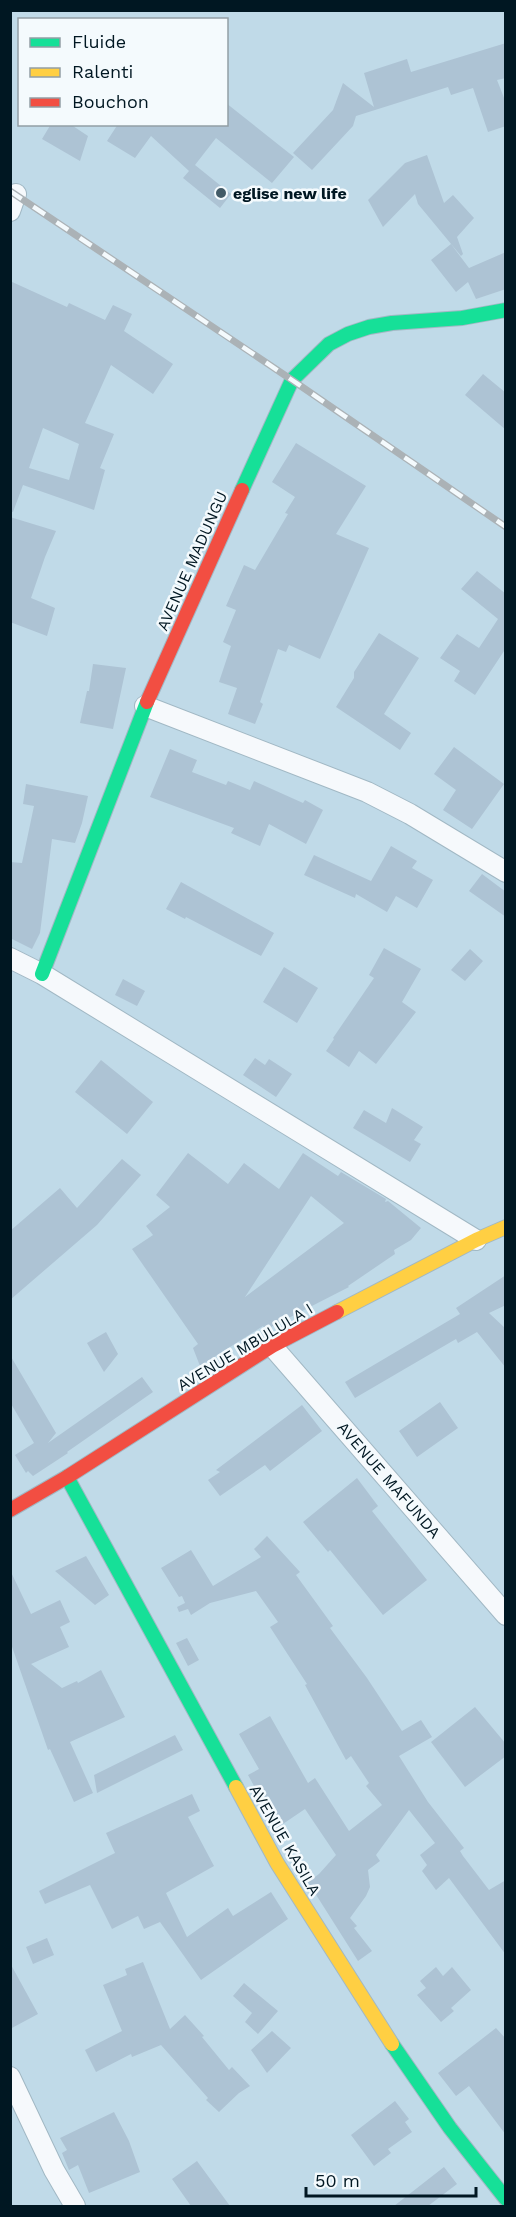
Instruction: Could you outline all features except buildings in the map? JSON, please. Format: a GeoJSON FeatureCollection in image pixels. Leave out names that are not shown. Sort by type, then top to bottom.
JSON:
{"type":"FeatureCollection","features":[{"type":"Feature","properties":{"kind":"street","name":"AVENUE MADUNGU"},"geometry":{"type":"LineString","coordinates":[[42,974],[145,706],[292,380],[319,352],[346,335],[392,322],[450,320],[489,315],[506,310]]}},
{"type":"Feature","properties":{"kind":"street"},"geometry":{"type":"LineString","coordinates":[[145,706],[367,792],[410,814],[506,872]]}},
{"type":"Feature","properties":{"kind":"street"},"geometry":{"type":"LineString","coordinates":[[10,958],[42,974],[476,1240]]}},
{"type":"Feature","properties":{"kind":"street","name":"AVENUE MBULULA I"},"geometry":{"type":"LineString","coordinates":[[10,1510],[67,1477],[272,1346],[476,1240],[506,1227]]}},
{"type":"Feature","properties":{"kind":"street","name":"AVENUE MAFUNDA"},"geometry":{"type":"LineString","coordinates":[[272,1346],[506,1615]]}},
{"type":"Feature","properties":{"kind":"street","name":"AVENUE KASILA"},"geometry":{"type":"LineString","coordinates":[[67,1477],[277,1863],[371,2014],[450,2128],[506,2199]]}},
{"type":"Feature","properties":{"kind":"street"},"geometry":{"type":"LineString","coordinates":[[10,2077],[54,2170],[75,2206]]}},
{"type":"Feature","properties":{"kind":"railway"},"geometry":{"type":"LineString","coordinates":[[10,191],[506,527]]}},
{"type":"Feature","properties":{"kind":"traffic: fast"},"geometry":{"type":"LineString","coordinates":[[242,490],[292,380],[329,344],[369,327],[462,318],[506,310]]}},
{"type":"Feature","properties":{"kind":"traffic: fast"},"geometry":{"type":"LineString","coordinates":[[42,974],[147,702]]}},
{"type":"Feature","properties":{"kind":"traffic: fast"},"geometry":{"type":"LineString","coordinates":[[67,1477],[236,1787]]}},
{"type":"Feature","properties":{"kind":"traffic: fast"},"geometry":{"type":"LineString","coordinates":[[392,2044],[450,2128],[506,2199]]}},
{"type":"Feature","properties":{"kind":"traffic: slow"},"geometry":{"type":"LineString","coordinates":[[337,1312],[476,1240],[506,1227]]}},
{"type":"Feature","properties":{"kind":"traffic: slow"},"geometry":{"type":"LineString","coordinates":[[236,1787],[277,1863],[392,2044]]}},
{"type":"Feature","properties":{"kind":"traffic: jam"},"geometry":{"type":"LineString","coordinates":[[147,702],[242,490]]}},
{"type":"Feature","properties":{"kind":"traffic: jam"},"geometry":{"type":"LineString","coordinates":[[10,1510],[67,1477],[272,1346],[337,1312]]}},
{"type":"Feature","properties":{"kind":"place","name":"eglise new life"},"geometry":{"type":"Point","coordinates":[221,193]}}]}
